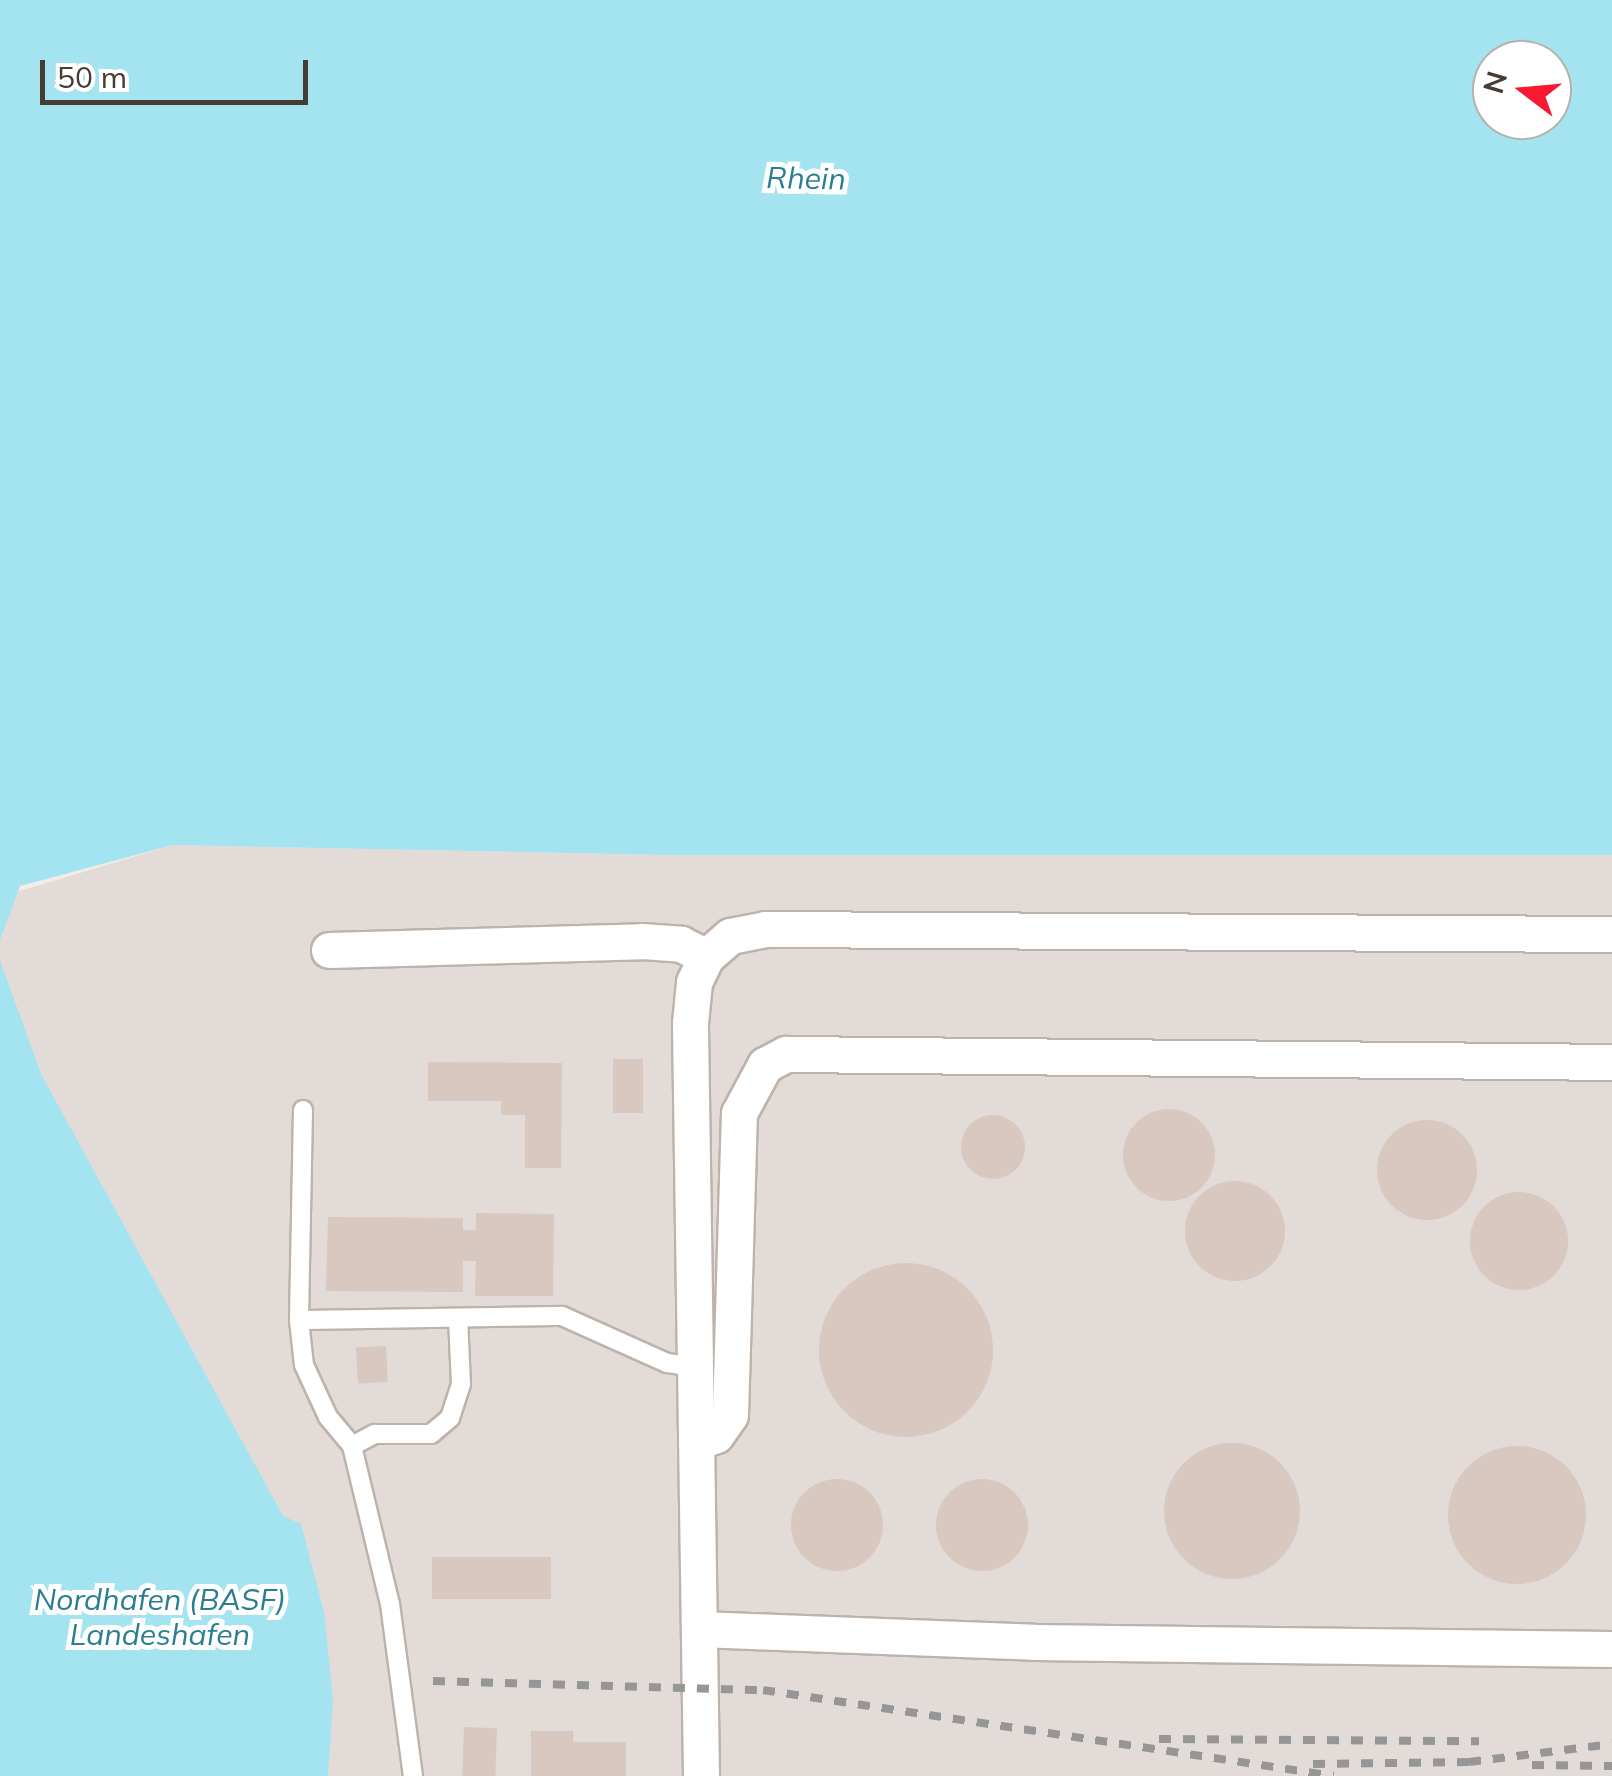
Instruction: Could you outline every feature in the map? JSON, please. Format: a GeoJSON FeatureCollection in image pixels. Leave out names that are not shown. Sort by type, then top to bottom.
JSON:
{"type":"FeatureCollection","features":[{"type":"Feature","properties":{"kind":"street"},"geometry":{"type":"LineString","coordinates":[[702,1776],[690,1022],[694,982],[706,958],[730,936],[765,929],[1612,934]]}},
{"type":"Feature","properties":{"kind":"street"},"geometry":{"type":"LineString","coordinates":[[329,950],[642,942],[681,944],[706,958]]}},
{"type":"Feature","properties":{"kind":"street"},"geometry":{"type":"LineString","coordinates":[[696,1442],[716,1435],[730,1414],[740,1113],[765,1065],[786,1054],[1612,1062]]}},
{"type":"Feature","properties":{"kind":"street"},"geometry":{"type":"LineString","coordinates":[[699,1629],[1612,1649]]}},
{"type":"Feature","properties":{"kind":"lane"},"geometry":{"type":"LineString","coordinates":[[303,1110],[299,1320],[304,1365],[328,1418],[352,1446],[390,1604],[413,1776]]}},
{"type":"Feature","properties":{"kind":"lane"},"geometry":{"type":"LineString","coordinates":[[299,1320],[562,1316],[666,1363],[695,1367]]}},
{"type":"Feature","properties":{"kind":"lane"},"geometry":{"type":"LineString","coordinates":[[352,1446],[376,1434],[431,1434],[450,1418],[461,1384],[458,1318]]}},
{"type":"Feature","properties":{"kind":"shaded area"},"geometry":{"type":"Polygon","coordinates":[[[173,845],[666,855],[1612,855],[1612,1776],[0,1776],[0,897],[173,845]]]}},
{"type":"Feature","properties":{"kind":"water","name":"Rhein"},"geometry":{"type":"Polygon","coordinates":[[[0,0],[1612,0],[1612,855],[666,855],[173,845],[20,886],[0,940],[0,0]]]}},
{"type":"Feature","properties":{"kind":"water","name":"Nordhafen (BASF) Landeshafen"},"geometry":{"type":"Polygon","coordinates":[[[0,960],[41,1074],[283,1516],[301,1524],[324,1612],[333,1700],[328,1776],[0,1776],[0,960]]]}},
{"type":"Feature","properties":{"kind":"building"},"geometry":{"type":"Polygon","coordinates":[[[613,1059],[643,1059],[643,1113],[613,1113],[613,1059]]]}},
{"type":"Feature","properties":{"kind":"building"},"geometry":{"type":"Polygon","coordinates":[[[428,1062],[562,1063],[561,1168],[525,1168],[525,1115],[501,1115],[501,1101],[428,1101],[428,1062]]]}},
{"type":"Feature","properties":{"kind":"building"},"geometry":{"type":"Polygon","coordinates":[[[1169,1109],[1186,1113],[1201,1123],[1211,1138],[1215,1155],[1211,1172],[1201,1187],[1186,1197],[1169,1201],[1152,1197],[1137,1187],[1127,1172],[1123,1155],[1127,1138],[1137,1123],[1152,1113],[1169,1109]]]}},
{"type":"Feature","properties":{"kind":"building"},"geometry":{"type":"Polygon","coordinates":[[[993,1115],[1015,1125],[1025,1147],[1015,1169],[993,1179],[971,1169],[961,1147],[971,1125],[993,1115]]]}},
{"type":"Feature","properties":{"kind":"building"},"geometry":{"type":"Polygon","coordinates":[[[1427,1120],[1446,1124],[1462,1135],[1473,1151],[1477,1170],[1473,1189],[1462,1205],[1446,1216],[1427,1220],[1408,1216],[1392,1205],[1381,1189],[1377,1170],[1381,1151],[1392,1135],[1408,1124],[1427,1120]]]}},
{"type":"Feature","properties":{"kind":"building"},"geometry":{"type":"Polygon","coordinates":[[[1235,1181],[1254,1185],[1271,1195],[1281,1212],[1285,1231],[1281,1250],[1271,1267],[1254,1277],[1235,1281],[1216,1277],[1199,1267],[1189,1250],[1185,1231],[1189,1212],[1199,1195],[1216,1185],[1235,1181]]]}},
{"type":"Feature","properties":{"kind":"building"},"geometry":{"type":"Polygon","coordinates":[[[1519,1192],[1538,1196],[1553,1207],[1564,1222],[1568,1241],[1564,1260],[1553,1275],[1538,1286],[1519,1290],[1500,1286],[1485,1275],[1474,1260],[1470,1241],[1474,1222],[1485,1207],[1500,1196],[1519,1192]]]}},
{"type":"Feature","properties":{"kind":"building"},"geometry":{"type":"Polygon","coordinates":[[[476,1213],[554,1214],[553,1296],[475,1296],[476,1261],[463,1261],[463,1292],[326,1291],[328,1217],[463,1218],[463,1230],[476,1230],[476,1213]]]}},
{"type":"Feature","properties":{"kind":"building"},"geometry":{"type":"Polygon","coordinates":[[[906,1263],[939,1270],[967,1289],[986,1317],[993,1350],[986,1383],[967,1411],[939,1430],[906,1437],[873,1430],[845,1411],[826,1383],[819,1350],[826,1317],[845,1289],[873,1270],[906,1263]]]}},
{"type":"Feature","properties":{"kind":"building"},"geometry":{"type":"Polygon","coordinates":[[[386,1346],[388,1382],[358,1384],[356,1348],[386,1346]]]}},
{"type":"Feature","properties":{"kind":"building"},"geometry":{"type":"Polygon","coordinates":[[[1232,1443],[1258,1448],[1280,1463],[1295,1485],[1300,1511],[1295,1537],[1280,1559],[1258,1574],[1232,1579],[1206,1574],[1184,1559],[1169,1537],[1164,1511],[1169,1485],[1184,1463],[1206,1448],[1232,1443]]]}},
{"type":"Feature","properties":{"kind":"building"},"geometry":{"type":"Polygon","coordinates":[[[1517,1446],[1543,1451],[1566,1466],[1581,1489],[1586,1515],[1581,1541],[1566,1564],[1543,1579],[1517,1584],[1491,1579],[1468,1564],[1453,1541],[1448,1515],[1453,1489],[1468,1466],[1491,1451],[1517,1446]]]}},
{"type":"Feature","properties":{"kind":"building"},"geometry":{"type":"Polygon","coordinates":[[[837,1479],[854,1483],[869,1493],[879,1508],[883,1525],[879,1542],[869,1557],[854,1567],[837,1571],[820,1567],[805,1557],[795,1542],[791,1525],[795,1508],[805,1493],[820,1483],[837,1479]]]}},
{"type":"Feature","properties":{"kind":"building"},"geometry":{"type":"Polygon","coordinates":[[[982,1479],[999,1483],[1014,1493],[1024,1508],[1028,1525],[1024,1542],[1014,1557],[999,1567],[982,1571],[965,1567],[950,1557],[940,1542],[936,1525],[940,1508],[950,1493],[965,1483],[982,1479]]]}},
{"type":"Feature","properties":{"kind":"building"},"geometry":{"type":"Polygon","coordinates":[[[432,1557],[551,1557],[551,1599],[432,1599],[432,1557]]]}},
{"type":"Feature","properties":{"kind":"building"},"geometry":{"type":"Polygon","coordinates":[[[464,1727],[497,1728],[495,1776],[462,1776],[464,1727]]]}},
{"type":"Feature","properties":{"kind":"building"},"geometry":{"type":"Polygon","coordinates":[[[531,1731],[573,1731],[573,1742],[626,1742],[626,1776],[531,1776],[531,1731]]]}},
{"type":"Feature","properties":{"kind":"railway"},"geometry":{"type":"LineString","coordinates":[[433,1681],[763,1690],[1334,1776]]}},
{"type":"Feature","properties":{"kind":"railway"},"geometry":{"type":"LineString","coordinates":[[1159,1739],[1479,1741]]}},
{"type":"Feature","properties":{"kind":"railway"},"geometry":{"type":"LineString","coordinates":[[1313,1764],[1469,1762],[1612,1744]]}},
{"type":"Feature","properties":{"kind":"railway"},"geometry":{"type":"LineString","coordinates":[[1532,1765],[1612,1766]]}}]}
